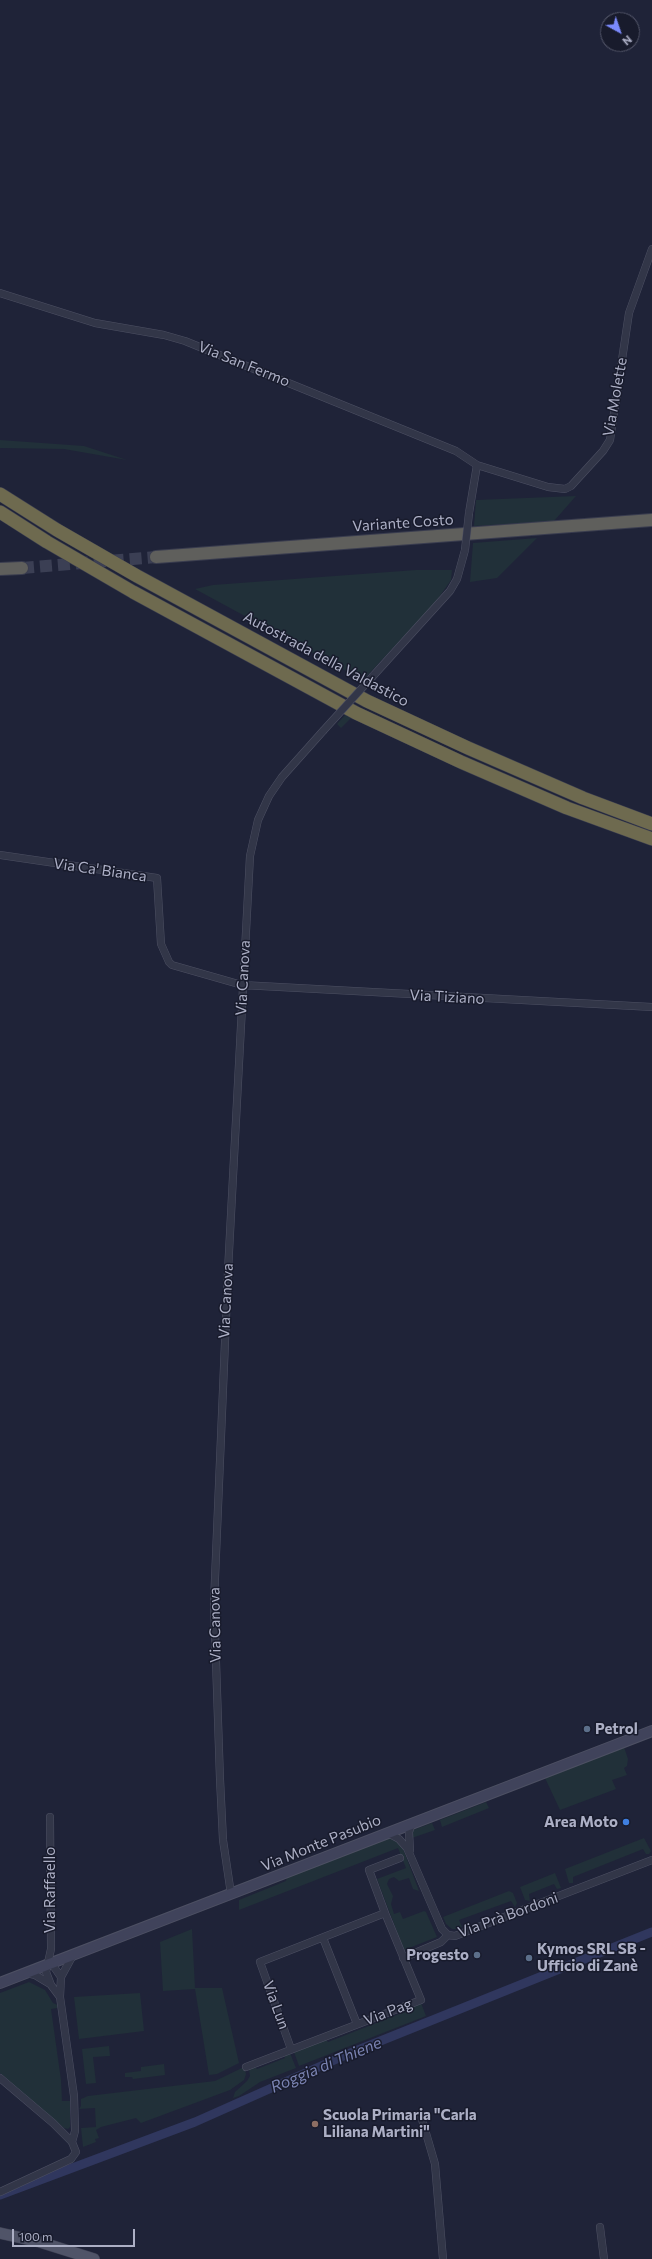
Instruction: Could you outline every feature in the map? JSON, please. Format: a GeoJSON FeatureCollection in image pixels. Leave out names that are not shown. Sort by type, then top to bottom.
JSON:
{"type":"FeatureCollection","features":[{"type":"Feature","properties":{"kind":"highway","name":"Autostrada della Valdastico"},"geometry":{"type":"LineString","coordinates":[[0,494],[57,530],[137,576],[367,701],[468,748],[583,798],[652,824]]}},
{"type":"Feature","properties":{"kind":"highway","name":"Autostrada della Valdastico"},"geometry":{"type":"LineString","coordinates":[[0,512],[47,542],[133,592],[356,713],[510,783],[652,839]]}},
{"type":"Feature","properties":{"kind":"highway","name":"Variante Costo"},"geometry":{"type":"LineString","coordinates":[[156,557],[652,520]]}},
{"type":"Feature","properties":{"kind":"highway"},"geometry":{"type":"LineString","coordinates":[[0,570],[22,568]]}},
{"type":"Feature","properties":{"kind":"main road","name":"Via Monte Pasubio"},"geometry":{"type":"LineString","coordinates":[[0,1983],[48,1963],[231,1894],[652,1731]]}},
{"type":"Feature","properties":{"kind":"main road"},"geometry":{"type":"LineString","coordinates":[[0,2233],[40,2242],[94,2259]]}},
{"type":"Feature","properties":{"kind":"street","name":"Via Molette"},"geometry":{"type":"LineString","coordinates":[[477,465],[548,487],[565,489],[572,486],[603,452],[610,440],[629,313],[652,249]]}},
{"type":"Feature","properties":{"kind":"street","name":"Via San Fermo"},"geometry":{"type":"LineString","coordinates":[[0,293],[95,323],[164,335],[185,341],[444,446],[477,465]]}},
{"type":"Feature","properties":{"kind":"street","name":"Via Canova"},"geometry":{"type":"LineString","coordinates":[[231,1894],[223,1840],[214,1602],[242,985],[250,856],[258,820],[282,778],[450,592],[457,579],[465,550],[469,513],[477,465]]}},
{"type":"Feature","properties":{"kind":"street","name":"Via Ca' Bianca"},"geometry":{"type":"LineString","coordinates":[[0,855],[157,878],[160,936],[163,952],[169,962],[172,965],[242,985]]}},
{"type":"Feature","properties":{"kind":"street","name":"Via Tiziano"},"geometry":{"type":"LineString","coordinates":[[242,985],[652,1007]]}},
{"type":"Feature","properties":{"kind":"street","name":"Via Raffaello"},"geometry":{"type":"LineString","coordinates":[[50,1817],[50,1949],[46,1972],[51,1984]]}},
{"type":"Feature","properties":{"kind":"street","name":"Via Prà Bordoni"},"geometry":{"type":"LineString","coordinates":[[410,1853],[409,1832],[412,1823]]}},
{"type":"Feature","properties":{"kind":"street","name":"Via Prà Bordoni"},"geometry":{"type":"LineString","coordinates":[[388,1833],[399,1839],[410,1853],[442,1929],[448,1935],[455,1936],[652,1860]]}},
{"type":"Feature","properties":{"kind":"street","name":"Via Pag"},"geometry":{"type":"LineString","coordinates":[[246,2068],[291,2049],[421,2000],[369,1870],[400,1858]]}},
{"type":"Feature","properties":{"kind":"street"},"geometry":{"type":"LineString","coordinates":[[357,2024],[323,1938],[385,1913]]}},
{"type":"Feature","properties":{"kind":"street"},"geometry":{"type":"LineString","coordinates":[[403,1958],[442,1942],[448,1935]]}},
{"type":"Feature","properties":{"kind":"street","name":"Via Lun"},"geometry":{"type":"LineString","coordinates":[[291,2049],[260,1962],[323,1938]]}},
{"type":"Feature","properties":{"kind":"street"},"geometry":{"type":"LineString","coordinates":[[72,2142],[75,2131],[74,2096],[60,1997],[61,1977],[74,1954]]}},
{"type":"Feature","properties":{"kind":"street"},"geometry":{"type":"LineString","coordinates":[[48,1963],[54,1967],[61,1977]]}},
{"type":"Feature","properties":{"kind":"street"},"geometry":{"type":"LineString","coordinates":[[25,1973],[35,1975],[51,1984],[60,1997]]}},
{"type":"Feature","properties":{"kind":"street"},"geometry":{"type":"LineString","coordinates":[[0,2078],[72,2142],[76,2152],[71,2159],[0,2192]]}},
{"type":"Feature","properties":{"kind":"street"},"geometry":{"type":"LineString","coordinates":[[421,2116],[435,2164],[443,2259]]}},
{"type":"Feature","properties":{"kind":"street"},"geometry":{"type":"LineString","coordinates":[[600,2228],[604,2259]]}},
{"type":"Feature","properties":{"kind":"shaded area"},"geometry":{"type":"Polygon","coordinates":[[[0,440],[84,446],[127,460],[64,449],[0,448],[0,440]]]}},
{"type":"Feature","properties":{"kind":"shaded area"},"geometry":{"type":"Polygon","coordinates":[[[576,496],[554,521],[474,526],[476,500],[576,496]]]}},
{"type":"Feature","properties":{"kind":"shaded area"},"geometry":{"type":"Polygon","coordinates":[[[537,538],[497,578],[470,582],[473,543],[537,538]]]}},
{"type":"Feature","properties":{"kind":"shaded area"},"geometry":{"type":"Polygon","coordinates":[[[416,570],[452,570],[451,580],[435,603],[363,680],[195,589],[213,585],[416,570]]]}},
{"type":"Feature","properties":{"kind":"shaded area"},"geometry":{"type":"Polygon","coordinates":[[[345,715],[351,718],[341,728],[337,724],[345,715]]]}},
{"type":"Feature","properties":{"kind":"shaded area"},"geometry":{"type":"Polygon","coordinates":[[[624,1747],[628,1759],[627,1766],[624,1768],[627,1775],[612,1780],[616,1789],[560,1810],[545,1778],[624,1747]]]}},
{"type":"Feature","properties":{"kind":"shaded area"},"geometry":{"type":"Polygon","coordinates":[[[486,1802],[489,1808],[442,1827],[440,1820],[486,1802]]]}},
{"type":"Feature","properties":{"kind":"shaded area"},"geometry":{"type":"Polygon","coordinates":[[[432,1823],[435,1830],[412,1838],[413,1830],[432,1823]]]}},
{"type":"Feature","properties":{"kind":"shaded area"},"geometry":{"type":"Polygon","coordinates":[[[387,1838],[395,1840],[402,1846],[419,1891],[413,1889],[409,1878],[399,1881],[394,1877],[389,1879],[387,1884],[393,1896],[391,1904],[394,1914],[400,1912],[403,1919],[424,1911],[426,1912],[437,1937],[404,1950],[377,1879],[406,1868],[398,1848],[239,1910],[239,1900],[286,1881],[287,1876],[387,1838]]]}},
{"type":"Feature","properties":{"kind":"shaded area"},"geometry":{"type":"Polygon","coordinates":[[[644,1838],[651,1851],[649,1854],[646,1854],[643,1849],[573,1877],[573,1883],[569,1883],[565,1869],[644,1838]]]}},
{"type":"Feature","properties":{"kind":"shaded area"},"geometry":{"type":"Polygon","coordinates":[[[555,1873],[561,1888],[557,1889],[554,1884],[529,1894],[530,1901],[525,1900],[520,1887],[555,1873]]]}},
{"type":"Feature","properties":{"kind":"shaded area"},"geometry":{"type":"Polygon","coordinates":[[[509,1891],[513,1893],[517,1903],[515,1907],[511,1901],[459,1920],[462,1927],[457,1929],[452,1929],[446,1924],[443,1917],[509,1891]]]}},
{"type":"Feature","properties":{"kind":"shaded area"},"geometry":{"type":"Polygon","coordinates":[[[192,1929],[195,1988],[222,1988],[239,2063],[217,2074],[209,2075],[195,1989],[163,1991],[160,1942],[192,1929]]]}},
{"type":"Feature","properties":{"kind":"shaded area"},"geometry":{"type":"Polygon","coordinates":[[[29,1982],[45,1990],[53,2003],[58,2005],[57,2008],[51,2009],[61,2080],[62,2101],[70,2101],[70,2127],[68,2129],[64,2128],[0,2073],[0,1993],[29,1982]]]}},
{"type":"Feature","properties":{"kind":"shaded area"},"geometry":{"type":"Polygon","coordinates":[[[140,1993],[144,2031],[79,2039],[74,1997],[140,1993]]]}},
{"type":"Feature","properties":{"kind":"shaded area"},"geometry":{"type":"Polygon","coordinates":[[[421,2003],[426,2016],[299,2066],[294,2052],[326,2039],[328,2042],[413,2009],[412,2006],[421,2003]]]}},
{"type":"Feature","properties":{"kind":"shaded area"},"geometry":{"type":"Polygon","coordinates":[[[109,2046],[110,2056],[93,2057],[96,2083],[86,2084],[82,2049],[109,2046]]]}},
{"type":"Feature","properties":{"kind":"shaded area"},"geometry":{"type":"Polygon","coordinates":[[[290,2053],[296,2068],[260,2082],[239,2096],[233,2098],[235,2092],[247,2081],[250,2076],[249,2069],[255,2067],[257,2069],[285,2058],[284,2055],[290,2053]]]}},
{"type":"Feature","properties":{"kind":"shaded area"},"geometry":{"type":"Polygon","coordinates":[[[164,2064],[165,2075],[133,2079],[132,2077],[125,2077],[125,2073],[141,2071],[141,2067],[164,2064]]]}},
{"type":"Feature","properties":{"kind":"shaded area"},"geometry":{"type":"Polygon","coordinates":[[[244,2067],[246,2074],[244,2080],[230,2090],[141,2123],[136,2118],[101,2127],[96,2130],[99,2138],[95,2139],[96,2142],[83,2147],[81,2128],[96,2127],[95,2108],[79,2109],[81,2106],[81,2099],[88,2096],[215,2081],[244,2067]]]}},
{"type":"Feature","properties":{"kind":"waterway","name":"Roggia di Thiene"},"geometry":{"type":"LineString","coordinates":[[0,2195],[195,2122],[348,2054],[652,1932]]}},
{"type":"Feature","properties":{"kind":"tunnel"},"geometry":{"type":"LineString","coordinates":[[22,568],[156,557]]}},
{"type":"Feature","properties":{"kind":"place","name":"Petrol"},"geometry":{"type":"Point","coordinates":[587,1729]}},
{"type":"Feature","properties":{"kind":"place","name":"Area Moto"},"geometry":{"type":"Point","coordinates":[626,1822]}},
{"type":"Feature","properties":{"kind":"place","name":"Progesto"},"geometry":{"type":"Point","coordinates":[477,1955]}},
{"type":"Feature","properties":{"kind":"place","name":"Kymos SRL SB - Ufficio di Zanè"},"geometry":{"type":"Point","coordinates":[529,1958]}},
{"type":"Feature","properties":{"kind":"place","name":"Scuola Primaria \"Carla Liliana Martini\""},"geometry":{"type":"Point","coordinates":[315,2124]}}]}
